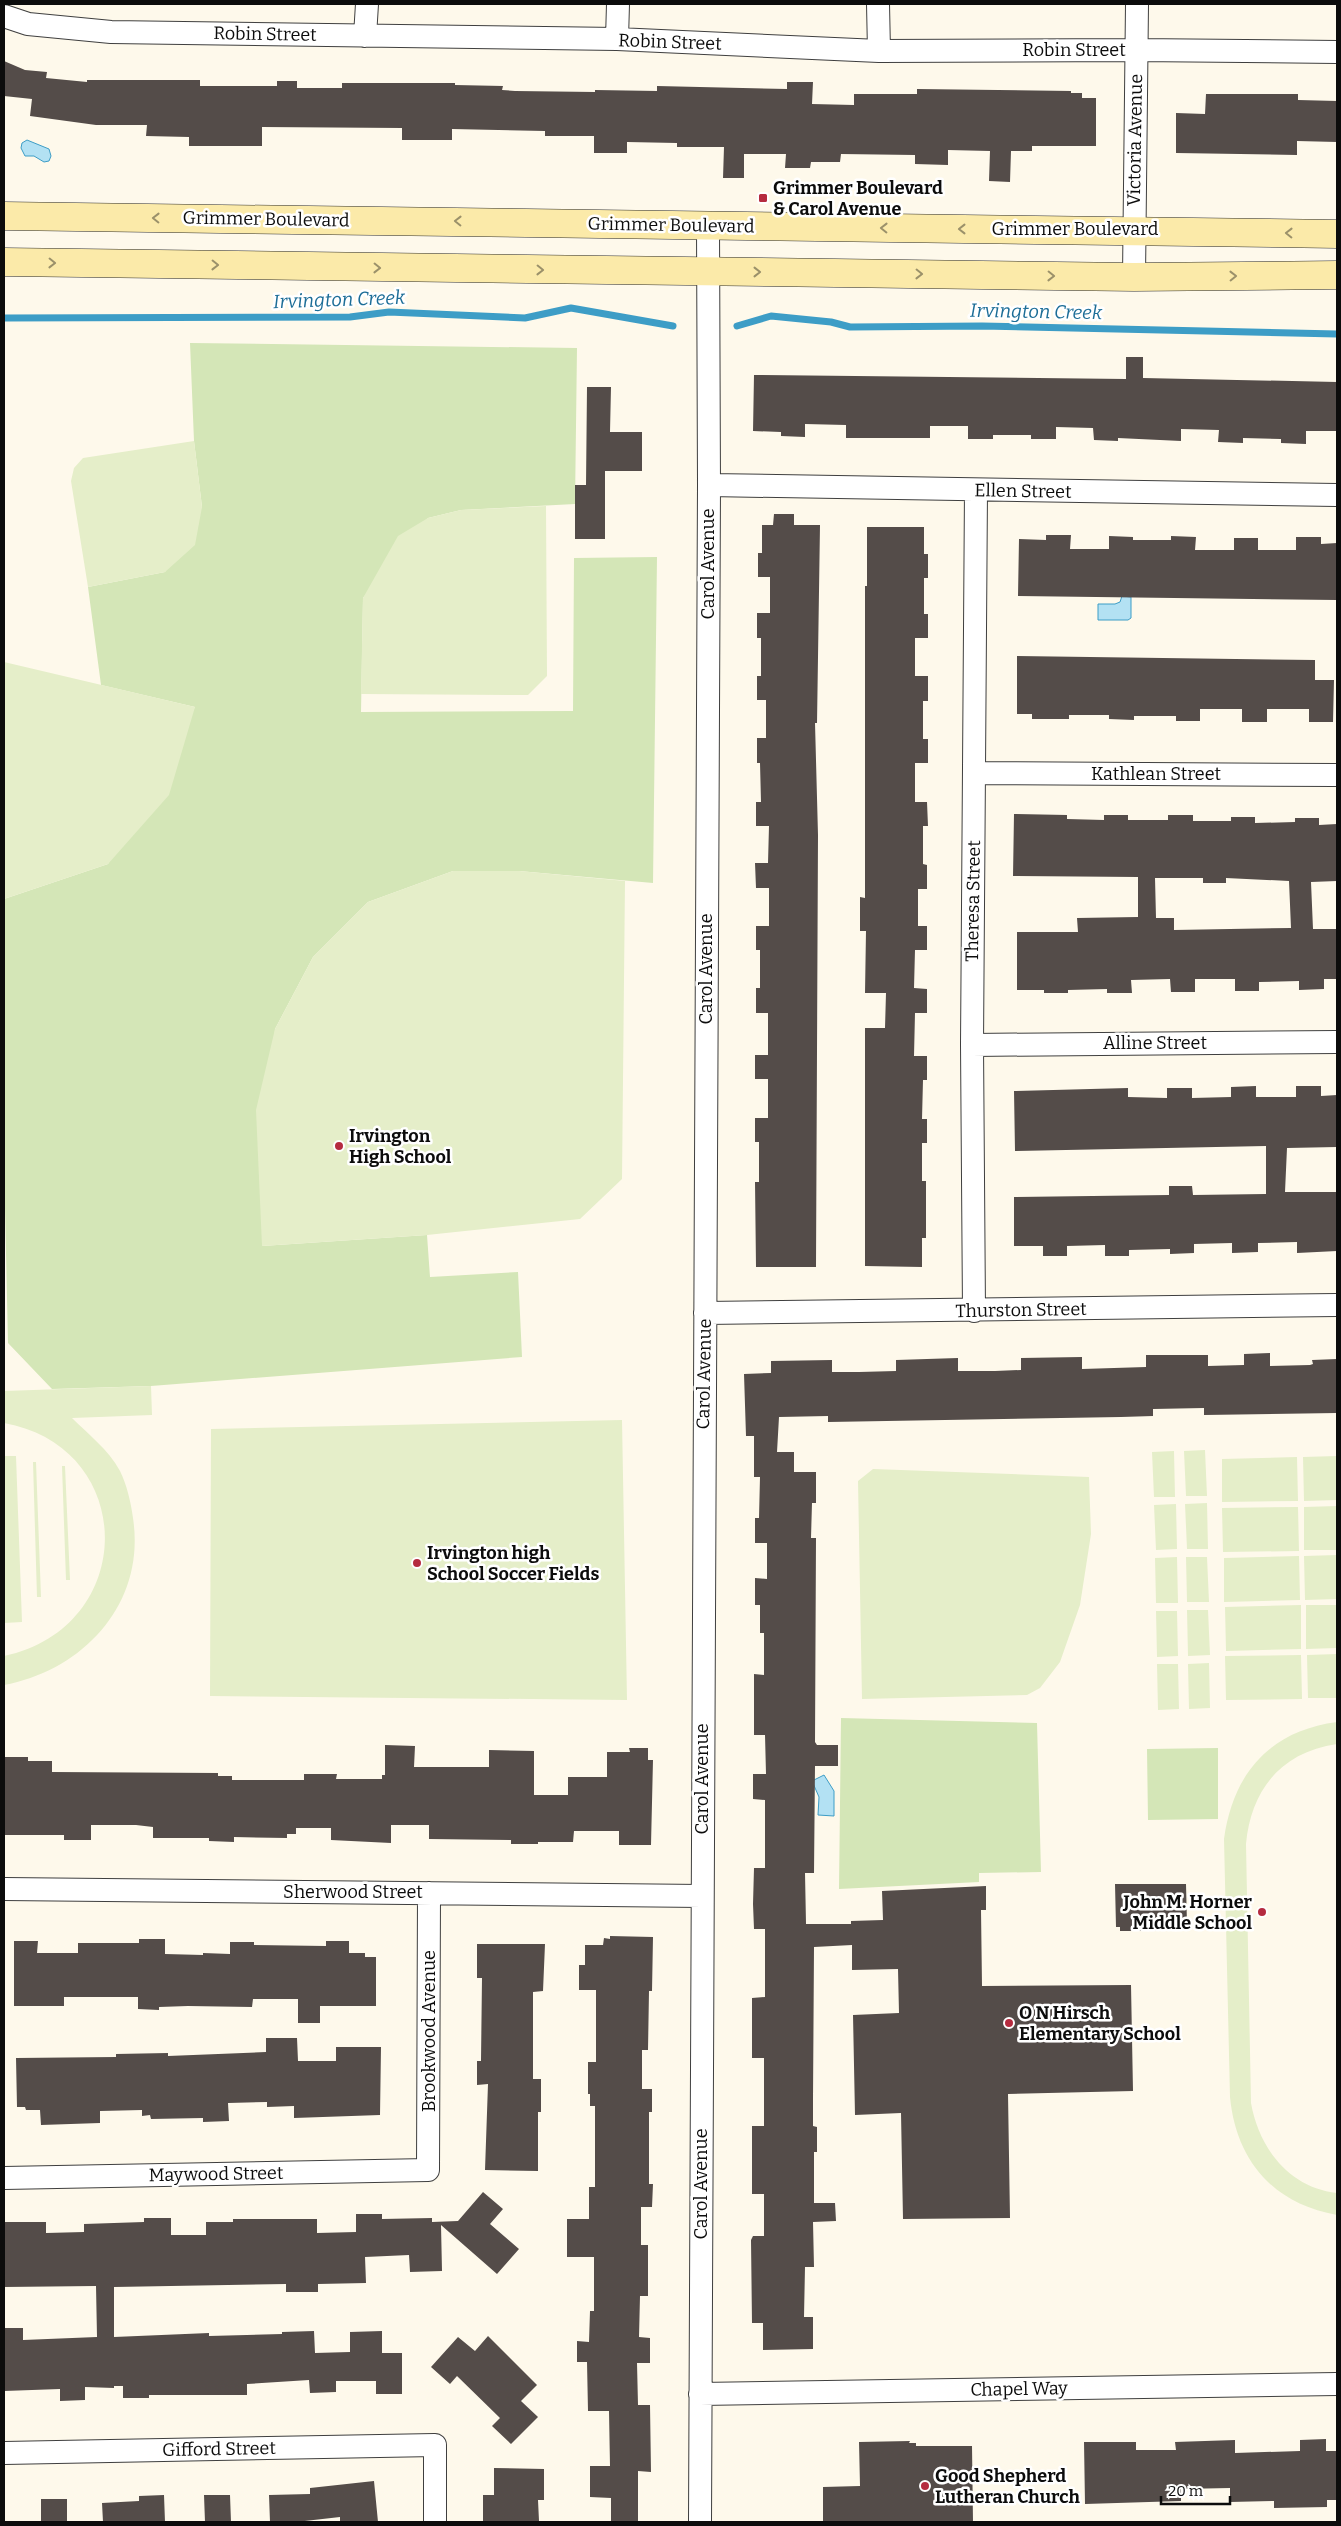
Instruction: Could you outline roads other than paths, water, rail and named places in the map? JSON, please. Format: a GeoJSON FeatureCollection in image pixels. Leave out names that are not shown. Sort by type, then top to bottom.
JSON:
{"type":"FeatureCollection","features":[{"type":"Feature","properties":{"kind":"main road","name":"Grimmer Boulevard"},"geometry":{"type":"LineString","coordinates":[[4,216],[708,226],[1134,229],[1337,234]]}},
{"type":"Feature","properties":{"kind":"main road"},"geometry":{"type":"LineString","coordinates":[[4,262],[1134,277],[1337,275]]}},
{"type":"Feature","properties":{"kind":"street"},"geometry":{"type":"LineString","coordinates":[[365,36],[367,4]]}},
{"type":"Feature","properties":{"kind":"street"},"geometry":{"type":"LineString","coordinates":[[617,39],[618,4]]}},
{"type":"Feature","properties":{"kind":"street"},"geometry":{"type":"LineString","coordinates":[[878,4],[879,51]]}},
{"type":"Feature","properties":{"kind":"street","name":"Victoria Avenue"},"geometry":{"type":"LineString","coordinates":[[1134,277],[1137,4]]}},
{"type":"Feature","properties":{"kind":"street","name":"Robin Street"},"geometry":{"type":"LineString","coordinates":[[4,16],[28,24],[111,32],[617,39],[879,51],[1136,50],[1337,52]]}},
{"type":"Feature","properties":{"kind":"street","name":"Carol Avenue"},"geometry":{"type":"LineString","coordinates":[[700,2522],[709,485],[708,226]]}},
{"type":"Feature","properties":{"kind":"street","name":"Ellen Street"},"geometry":{"type":"LineString","coordinates":[[709,485],[1337,495]]}},
{"type":"Feature","properties":{"kind":"street","name":"Theresa Street"},"geometry":{"type":"LineString","coordinates":[[974,1311],[972,1045],[976,490]]}},
{"type":"Feature","properties":{"kind":"street","name":"Kathlean Street"},"geometry":{"type":"LineString","coordinates":[[975,773],[1337,775]]}},
{"type":"Feature","properties":{"kind":"street","name":"Alline Street"},"geometry":{"type":"LineString","coordinates":[[972,1045],[1337,1042]]}},
{"type":"Feature","properties":{"kind":"street","name":"Thurston Street"},"geometry":{"type":"LineString","coordinates":[[705,1313],[1337,1305]]}},
{"type":"Feature","properties":{"kind":"street","name":"Sherwood Street"},"geometry":{"type":"LineString","coordinates":[[4,1889],[702,1896]]}},
{"type":"Feature","properties":{"kind":"street","name":"Brookwood Avenue"},"geometry":{"type":"LineString","coordinates":[[428,2170],[429,1892]]}},
{"type":"Feature","properties":{"kind":"street","name":"Maywood Street"},"geometry":{"type":"LineString","coordinates":[[4,2178],[428,2170]]}},
{"type":"Feature","properties":{"kind":"street","name":"Chapel Way"},"geometry":{"type":"LineString","coordinates":[[700,2394],[1337,2384]]}},
{"type":"Feature","properties":{"kind":"street","name":"Gifford Street"},"geometry":{"type":"LineString","coordinates":[[4,2453],[435,2445],[434,2522]]}},
{"type":"Feature","properties":{"kind":"water"},"geometry":{"type":"Polygon","coordinates":[[[27,140],[49,149],[51,156],[49,161],[44,162],[34,156],[25,156],[21,148],[22,143],[27,140]]]}},
{"type":"Feature","properties":{"kind":"water"},"geometry":{"type":"Polygon","coordinates":[[[1122,596],[1131,597],[1131,618],[1128,620],[1098,620],[1098,604],[1115,604],[1120,602],[1122,596]]]}},
{"type":"Feature","properties":{"kind":"water"},"geometry":{"type":"Polygon","coordinates":[[[824,1775],[834,1791],[834,1816],[818,1815],[819,1797],[812,1781],[824,1775]]]}},
{"type":"Feature","properties":{"kind":"waterway","name":"Irvington Creek"},"geometry":{"type":"LineString","coordinates":[[4,318],[350,317],[389,312],[525,318],[571,308],[673,326]]}},
{"type":"Feature","properties":{"kind":"waterway","name":"Irvington Creek"},"geometry":{"type":"LineString","coordinates":[[737,326],[771,316],[831,322],[850,327],[982,326],[1337,334]]}},
{"type":"Feature","properties":{"kind":"place","name":"Grimmer Boulevard & Carol Avenue"},"geometry":{"type":"Point","coordinates":[763,198]}},
{"type":"Feature","properties":{"kind":"place","name":"Irvington High School"},"geometry":{"type":"Point","coordinates":[339,1146]}},
{"type":"Feature","properties":{"kind":"place","name":"Irvington high School Soccer Fields"},"geometry":{"type":"Point","coordinates":[417,1563]}},
{"type":"Feature","properties":{"kind":"place","name":"John M. Horner Middle School"},"geometry":{"type":"Point","coordinates":[1262,1912]}},
{"type":"Feature","properties":{"kind":"place","name":"O N Hirsch Elementary School"},"geometry":{"type":"Point","coordinates":[1009,2023]}},
{"type":"Feature","properties":{"kind":"place","name":"Good Shepherd Lutheran Church"},"geometry":{"type":"Point","coordinates":[925,2486]}}]}
